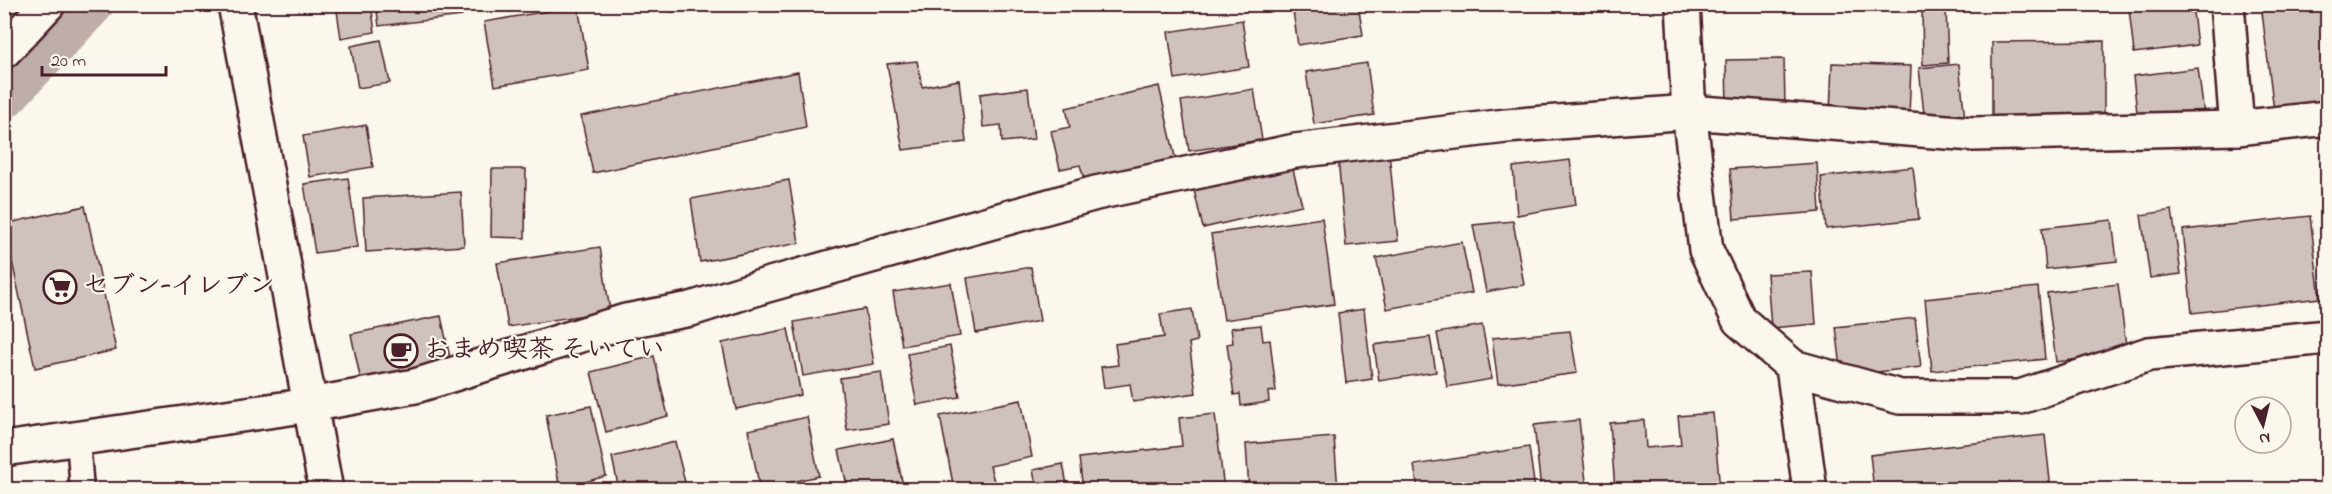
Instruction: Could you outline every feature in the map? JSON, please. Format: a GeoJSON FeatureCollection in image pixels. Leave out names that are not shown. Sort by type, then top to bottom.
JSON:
{"type":"FeatureCollection","features":[{"type":"Feature","properties":{"kind":"street"},"geometry":{"type":"LineString","coordinates":[[4,51],[48,4]]}},
{"type":"Feature","properties":{"kind":"street"},"geometry":{"type":"LineString","coordinates":[[235,4],[326,489]]}},
{"type":"Feature","properties":{"kind":"street"},"geometry":{"type":"LineString","coordinates":[[1683,4],[1689,112],[1706,250],[1739,320],[1793,367],[1900,397],[2020,397],[2148,354],[2328,337]]}},
{"type":"Feature","properties":{"kind":"street"},"geometry":{"type":"LineString","coordinates":[[2227,4],[2237,128]]}},
{"type":"Feature","properties":{"kind":"street"},"geometry":{"type":"LineString","coordinates":[[4,449],[310,405],[415,386],[626,321],[692,309],[767,285],[1096,193],[1283,153],[1506,126],[1689,112],[1974,134],[2237,128],[2328,118]]}},
{"type":"Feature","properties":{"kind":"street"},"geometry":{"type":"LineString","coordinates":[[1793,367],[1810,489]]}},
{"type":"Feature","properties":{"kind":"lane"},"geometry":{"type":"LineString","coordinates":[[78,439],[82,489]]}},
{"type":"Feature","properties":{"kind":"building"},"geometry":{"type":"Polygon","coordinates":[[[336,4],[371,4],[375,32],[341,38],[336,4]]]}},
{"type":"Feature","properties":{"kind":"building"},"geometry":{"type":"Polygon","coordinates":[[[376,4],[461,4],[462,16],[379,26],[376,4]]]}},
{"type":"Feature","properties":{"kind":"building"},"geometry":{"type":"Polygon","coordinates":[[[468,4],[501,4],[469,9],[468,4]]]}},
{"type":"Feature","properties":{"kind":"building"},"geometry":{"type":"Polygon","coordinates":[[[670,4],[710,4],[711,8],[671,12],[670,4]]]}},
{"type":"Feature","properties":{"kind":"building"},"geometry":{"type":"Polygon","coordinates":[[[1168,4],[1214,4],[1168,11],[1168,4]]]}},
{"type":"Feature","properties":{"kind":"building"},"geometry":{"type":"Polygon","coordinates":[[[1292,4],[1358,4],[1363,35],[1298,45],[1292,4]]]}},
{"type":"Feature","properties":{"kind":"building"},"geometry":{"type":"Polygon","coordinates":[[[2164,4],[2192,4],[2197,45],[2134,53],[2129,9],[2164,4]]]}},
{"type":"Feature","properties":{"kind":"building"},"geometry":{"type":"Polygon","coordinates":[[[2261,4],[2326,4],[2328,104],[2274,111],[2261,4]]]}},
{"type":"Feature","properties":{"kind":"building"},"geometry":{"type":"Polygon","coordinates":[[[578,6],[589,70],[495,86],[484,22],[578,6]]]}},
{"type":"Feature","properties":{"kind":"building"},"geometry":{"type":"Polygon","coordinates":[[[1946,9],[1948,63],[1923,65],[1922,10],[1946,9]]]}},
{"type":"Feature","properties":{"kind":"building"},"geometry":{"type":"Polygon","coordinates":[[[1242,20],[1249,67],[1175,79],[1168,32],[1242,20]]]}},
{"type":"Feature","properties":{"kind":"building"},"geometry":{"type":"Polygon","coordinates":[[[381,40],[390,83],[358,88],[351,46],[381,40]]]}},
{"type":"Feature","properties":{"kind":"building"},"geometry":{"type":"Polygon","coordinates":[[[2104,41],[2104,118],[1992,117],[1992,42],[2104,41]]]}},
{"type":"Feature","properties":{"kind":"building"},"geometry":{"type":"Polygon","coordinates":[[[1784,59],[1785,105],[1727,107],[1726,60],[1784,59]]]}},
{"type":"Feature","properties":{"kind":"building"},"geometry":{"type":"Polygon","coordinates":[[[917,61],[922,87],[959,80],[966,142],[903,150],[887,64],[917,61]]]}},
{"type":"Feature","properties":{"kind":"building"},"geometry":{"type":"Polygon","coordinates":[[[1367,63],[1374,115],[1314,124],[1306,72],[1367,63]]]}},
{"type":"Feature","properties":{"kind":"building"},"geometry":{"type":"Polygon","coordinates":[[[1832,63],[1911,66],[1909,116],[1830,113],[1832,63]]]}},
{"type":"Feature","properties":{"kind":"building"},"geometry":{"type":"Polygon","coordinates":[[[1959,64],[1965,119],[1925,123],[1919,68],[1959,64]]]}},
{"type":"Feature","properties":{"kind":"building"},"geometry":{"type":"Polygon","coordinates":[[[2198,68],[2204,114],[2138,122],[2133,76],[2198,68]]]}},
{"type":"Feature","properties":{"kind":"building"},"geometry":{"type":"Polygon","coordinates":[[[798,72],[806,127],[593,173],[581,116],[798,72]]]}},
{"type":"Feature","properties":{"kind":"building"},"geometry":{"type":"Polygon","coordinates":[[[1159,86],[1176,161],[1085,182],[1080,165],[1060,169],[1051,131],[1070,127],[1066,108],[1159,86]]]}},
{"type":"Feature","properties":{"kind":"building"},"geometry":{"type":"Polygon","coordinates":[[[1028,88],[1034,139],[1002,142],[1001,125],[983,127],[980,94],[1028,88]]]}},
{"type":"Feature","properties":{"kind":"building"},"geometry":{"type":"Polygon","coordinates":[[[1254,89],[1262,140],[1189,151],[1181,101],[1254,89]]]}},
{"type":"Feature","properties":{"kind":"building"},"geometry":{"type":"Polygon","coordinates":[[[366,125],[373,167],[310,177],[303,136],[366,125]]]}},
{"type":"Feature","properties":{"kind":"building"},"geometry":{"type":"Polygon","coordinates":[[[1389,153],[1398,241],[1346,246],[1338,158],[1389,153]]]}},
{"type":"Feature","properties":{"kind":"building"},"geometry":{"type":"Polygon","coordinates":[[[1570,160],[1576,205],[1517,215],[1513,167],[1570,160]]]}},
{"type":"Feature","properties":{"kind":"building"},"geometry":{"type":"Polygon","coordinates":[[[1817,163],[1820,212],[1734,219],[1730,169],[1817,163]]]}},
{"type":"Feature","properties":{"kind":"building"},"geometry":{"type":"Polygon","coordinates":[[[1292,166],[1302,205],[1203,228],[1194,190],[1292,166]]]}},
{"type":"Feature","properties":{"kind":"building"},"geometry":{"type":"Polygon","coordinates":[[[1913,167],[1919,219],[1826,229],[1821,177],[1913,167]]]}},
{"type":"Feature","properties":{"kind":"building"},"geometry":{"type":"Polygon","coordinates":[[[492,169],[526,169],[525,238],[491,237],[492,169]]]}},
{"type":"Feature","properties":{"kind":"building"},"geometry":{"type":"Polygon","coordinates":[[[348,178],[358,247],[315,253],[304,184],[348,178]]]}},
{"type":"Feature","properties":{"kind":"building"},"geometry":{"type":"Polygon","coordinates":[[[789,180],[799,243],[700,262],[691,199],[789,180]]]}},
{"type":"Feature","properties":{"kind":"building"},"geometry":{"type":"Polygon","coordinates":[[[461,192],[464,246],[366,252],[363,198],[461,192]]]}},
{"type":"Feature","properties":{"kind":"building","name":"セブン-イレブン"},"geometry":{"type":"Polygon","coordinates":[[[85,206],[116,350],[35,368],[4,224],[85,206]]]}},
{"type":"Feature","properties":{"kind":"building"},"geometry":{"type":"Polygon","coordinates":[[[2172,210],[2181,274],[2150,278],[2141,215],[2172,210]]]}},
{"type":"Feature","properties":{"kind":"building"},"geometry":{"type":"Polygon","coordinates":[[[2310,216],[2320,298],[2192,313],[2183,230],[2310,216]]]}},
{"type":"Feature","properties":{"kind":"building"},"geometry":{"type":"Polygon","coordinates":[[[1322,218],[1334,304],[1224,320],[1211,234],[1322,218]]]}},
{"type":"Feature","properties":{"kind":"building"},"geometry":{"type":"Polygon","coordinates":[[[2112,220],[2117,261],[2046,269],[2042,228],[2112,220]]]}},
{"type":"Feature","properties":{"kind":"building"},"geometry":{"type":"Polygon","coordinates":[[[1513,221],[1524,285],[1486,292],[1473,225],[1513,221]]]}},
{"type":"Feature","properties":{"kind":"building"},"geometry":{"type":"Polygon","coordinates":[[[1462,242],[1472,293],[1387,309],[1376,258],[1462,242]]]}},
{"type":"Feature","properties":{"kind":"building"},"geometry":{"type":"Polygon","coordinates":[[[600,247],[610,311],[508,327],[497,263],[600,247]]]}},
{"type":"Feature","properties":{"kind":"building"},"geometry":{"type":"Polygon","coordinates":[[[1031,267],[1040,321],[976,333],[967,278],[1031,267]]]}},
{"type":"Feature","properties":{"kind":"building"},"geometry":{"type":"Polygon","coordinates":[[[1812,272],[1816,324],[1771,328],[1767,274],[1812,272]]]}},
{"type":"Feature","properties":{"kind":"building"},"geometry":{"type":"Polygon","coordinates":[[[951,283],[960,336],[902,346],[893,292],[951,283]]]}},
{"type":"Feature","properties":{"kind":"building"},"geometry":{"type":"Polygon","coordinates":[[[2118,284],[2127,353],[2056,362],[2047,293],[2118,284]]]}},
{"type":"Feature","properties":{"kind":"building"},"geometry":{"type":"Polygon","coordinates":[[[2038,287],[2045,359],[1932,371],[1925,299],[2038,287]]]}},
{"type":"Feature","properties":{"kind":"building"},"geometry":{"type":"Polygon","coordinates":[[[865,309],[874,364],[803,376],[794,322],[865,309]]]}},
{"type":"Feature","properties":{"kind":"building"},"geometry":{"type":"Polygon","coordinates":[[[1192,309],[1197,341],[1189,343],[1196,393],[1133,402],[1130,384],[1104,388],[1101,367],[1118,365],[1115,344],[1164,337],[1160,314],[1192,309]]]}},
{"type":"Feature","properties":{"kind":"building"},"geometry":{"type":"Polygon","coordinates":[[[1364,309],[1372,379],[1346,383],[1338,313],[1364,309]]]}},
{"type":"Feature","properties":{"kind":"building","name":"おまめ喫茶 そいてい"},"geometry":{"type":"Polygon","coordinates":[[[441,316],[452,367],[362,386],[351,334],[441,316]]]}},
{"type":"Feature","properties":{"kind":"building"},"geometry":{"type":"Polygon","coordinates":[[[1915,318],[1921,367],[1842,376],[1836,327],[1915,318]]]}},
{"type":"Feature","properties":{"kind":"building"},"geometry":{"type":"Polygon","coordinates":[[[1261,325],[1263,341],[1270,340],[1276,391],[1268,392],[1269,402],[1241,406],[1240,394],[1234,395],[1227,344],[1233,343],[1231,328],[1261,325]]]}},
{"type":"Feature","properties":{"kind":"building"},"geometry":{"type":"Polygon","coordinates":[[[1482,325],[1492,379],[1447,387],[1437,333],[1482,325]]]}},
{"type":"Feature","properties":{"kind":"building"},"geometry":{"type":"Polygon","coordinates":[[[788,329],[801,395],[736,409],[722,343],[788,329]]]}},
{"type":"Feature","properties":{"kind":"building"},"geometry":{"type":"Polygon","coordinates":[[[1570,331],[1577,373],[1498,384],[1492,338],[1570,331]]]}},
{"type":"Feature","properties":{"kind":"building"},"geometry":{"type":"Polygon","coordinates":[[[1430,337],[1436,372],[1379,381],[1374,345],[1430,337]]]}},
{"type":"Feature","properties":{"kind":"building"},"geometry":{"type":"Polygon","coordinates":[[[950,346],[960,397],[917,405],[907,354],[950,346]]]}},
{"type":"Feature","properties":{"kind":"building"},"geometry":{"type":"Polygon","coordinates":[[[654,356],[668,416],[606,432],[591,372],[654,356]]]}},
{"type":"Feature","properties":{"kind":"building"},"geometry":{"type":"Polygon","coordinates":[[[881,372],[889,424],[847,430],[840,378],[881,372]]]}},
{"type":"Feature","properties":{"kind":"building"},"geometry":{"type":"Polygon","coordinates":[[[1021,400],[1032,457],[990,466],[994,481],[954,489],[940,416],[1021,400]]]}},
{"type":"Feature","properties":{"kind":"building"},"geometry":{"type":"Polygon","coordinates":[[[591,406],[606,476],[560,489],[546,415],[591,406]]]}},
{"type":"Feature","properties":{"kind":"building"},"geometry":{"type":"Polygon","coordinates":[[[1713,413],[1720,490],[1615,490],[1610,423],[1644,420],[1646,448],[1681,445],[1678,416],[1713,413]]]}},
{"type":"Feature","properties":{"kind":"building"},"geometry":{"type":"Polygon","coordinates":[[[1215,414],[1224,490],[1083,490],[1079,458],[1182,446],[1179,418],[1215,414]]]}},
{"type":"Feature","properties":{"kind":"building"},"geometry":{"type":"Polygon","coordinates":[[[807,417],[819,476],[760,489],[748,430],[807,417]]]}},
{"type":"Feature","properties":{"kind":"building"},"geometry":{"type":"Polygon","coordinates":[[[1579,420],[1587,490],[1541,490],[1534,425],[1579,420]]]}},
{"type":"Feature","properties":{"kind":"building"},"geometry":{"type":"Polygon","coordinates":[[[2045,435],[2051,490],[1874,490],[1870,455],[2045,435]]]}},
{"type":"Feature","properties":{"kind":"building"},"geometry":{"type":"Polygon","coordinates":[[[1334,437],[1338,490],[1249,490],[1246,444],[1334,437]]]}},
{"type":"Feature","properties":{"kind":"building"},"geometry":{"type":"Polygon","coordinates":[[[893,439],[904,490],[848,490],[839,450],[893,439]]]}},
{"type":"Feature","properties":{"kind":"building"},"geometry":{"type":"Polygon","coordinates":[[[675,442],[687,490],[619,490],[612,457],[675,442]]]}},
{"type":"Feature","properties":{"kind":"building"},"geometry":{"type":"Polygon","coordinates":[[[1529,447],[1535,490],[1418,490],[1414,465],[1529,447]]]}},
{"type":"Feature","properties":{"kind":"building"},"geometry":{"type":"Polygon","coordinates":[[[1063,464],[1068,490],[1037,490],[1033,470],[1063,464]]]}},
{"type":"Feature","properties":{"kind":"waterway"},"geometry":{"type":"LineString","coordinates":[[4,97],[92,4]]}},
{"type":"Feature","properties":{"kind":"place","name":"セブン-イレブン"},"geometry":{"type":"Point","coordinates":[60,287]}},
{"type":"Feature","properties":{"kind":"place","name":"おまめ喫茶 そいてい"},"geometry":{"type":"Point","coordinates":[401,351]}}]}
